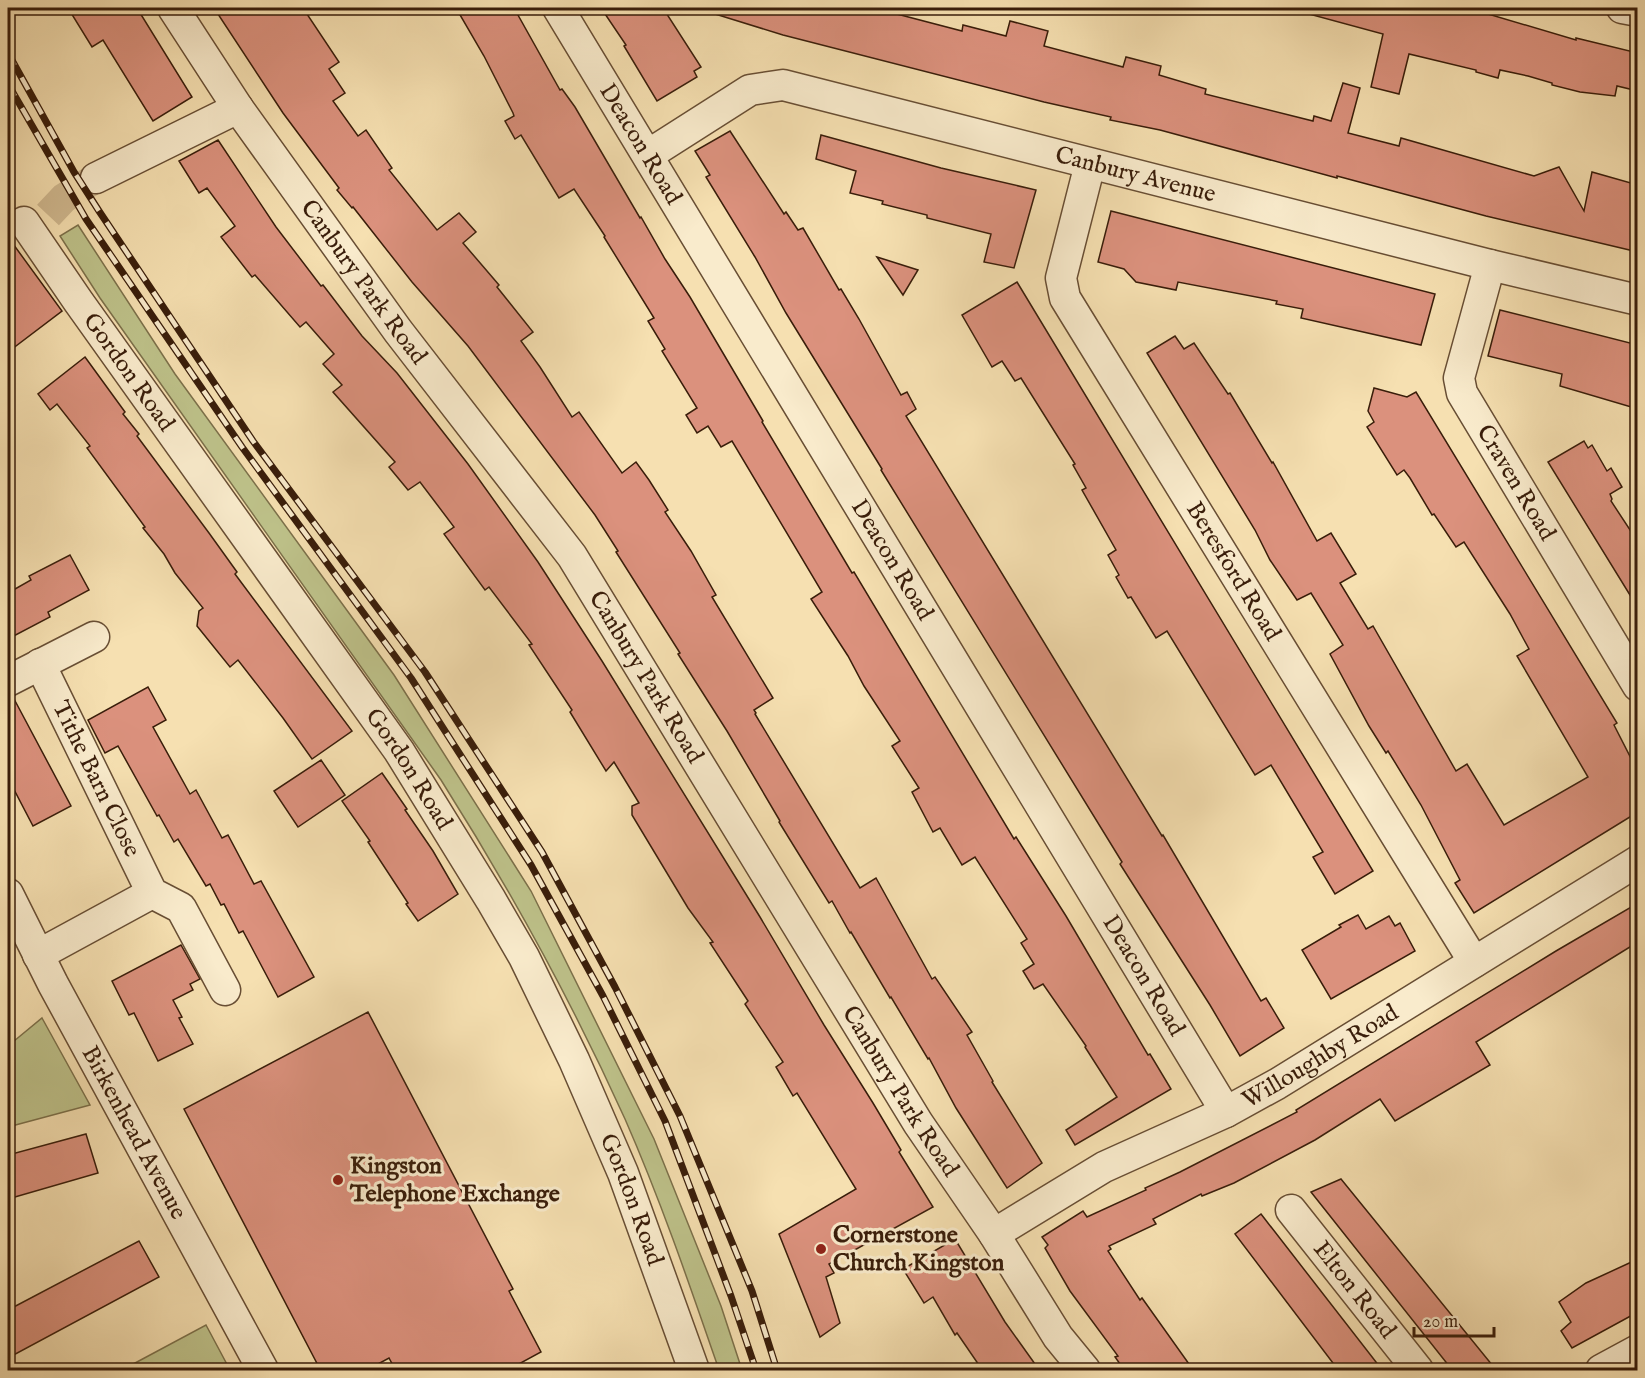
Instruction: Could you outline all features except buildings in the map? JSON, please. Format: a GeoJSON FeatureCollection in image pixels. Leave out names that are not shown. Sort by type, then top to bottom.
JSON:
{"type":"FeatureCollection","features":[{"type":"Feature","properties":{"kind":"street","name":"Canbury Park Road"},"geometry":{"type":"LineString","coordinates":[[173,8],[238,108],[398,331],[572,556],[918,1123],[994,1234],[1059,1337],[1085,1371]]}},
{"type":"Feature","properties":{"kind":"street","name":"Deacon Road"},"geometry":{"type":"LineString","coordinates":[[558,8],[1226,1112]]}},
{"type":"Feature","properties":{"kind":"street"},"geometry":{"type":"LineString","coordinates":[[1622,8],[1638,11]]}},
{"type":"Feature","properties":{"kind":"street","name":"Canbury Avenue"},"geometry":{"type":"LineString","coordinates":[[648,155],[750,90],[783,85],[1490,265],[1638,300]]}},
{"type":"Feature","properties":{"kind":"street"},"geometry":{"type":"LineString","coordinates":[[109,172],[238,108]]}},
{"type":"Feature","properties":{"kind":"street","name":"Beresford Road"},"geometry":{"type":"LineString","coordinates":[[1090,164],[1060,278],[1065,298],[1474,962]]}},
{"type":"Feature","properties":{"kind":"street","name":"Gordon Road"},"geometry":{"type":"LineString","coordinates":[[27,220],[85,311],[399,751],[466,857],[524,957],[574,1059],[614,1151],[694,1371]]}},
{"type":"Feature","properties":{"kind":"street","name":"Craven Road"},"geometry":{"type":"LineString","coordinates":[[1490,265],[1459,378],[1462,393],[1638,686]]}},
{"type":"Feature","properties":{"kind":"street"},"geometry":{"type":"LineString","coordinates":[[8,681],[94,637]]}},
{"type":"Feature","properties":{"kind":"street","name":"Tithe Barn Close"},"geometry":{"type":"LineString","coordinates":[[40,664],[152,893]]}},
{"type":"Feature","properties":{"kind":"street","name":"Willoughby Road"},"geometry":{"type":"LineString","coordinates":[[994,1234],[1104,1167],[1226,1112],[1277,1084],[1638,861]]}},
{"type":"Feature","properties":{"kind":"street"},"geometry":{"type":"LineString","coordinates":[[38,955],[152,893],[181,908],[225,990]]}},
{"type":"Feature","properties":{"kind":"street","name":"Birkenhead Avenue"},"geometry":{"type":"LineString","coordinates":[[8,894],[38,955],[263,1371]]}},
{"type":"Feature","properties":{"kind":"street","name":"Elton Road"},"geometry":{"type":"LineString","coordinates":[[1291,1210],[1418,1371]]}},
{"type":"Feature","properties":{"kind":"street"},"geometry":{"type":"LineString","coordinates":[[1601,1371],[1638,1350]]}},
{"type":"Feature","properties":{"kind":"green space"},"geometry":{"type":"Polygon","coordinates":[[[78,225],[175,374],[394,675],[531,891],[654,1139],[721,1306],[742,1370],[719,1370],[663,1212],[625,1119],[562,989],[491,862],[441,780],[100,298],[60,236],[78,225]]]}},
{"type":"Feature","properties":{"kind":"green space"},"geometry":{"type":"Polygon","coordinates":[[[42,1018],[90,1105],[8,1127],[8,1046],[42,1018]]]}},
{"type":"Feature","properties":{"kind":"green space"},"geometry":{"type":"Polygon","coordinates":[[[206,1325],[230,1370],[122,1370],[206,1325]]]}},
{"type":"Feature","properties":{"kind":"tunnel"},"geometry":{"type":"LineString","coordinates":[[48,215],[64,198],[96,178]]}},
{"type":"Feature","properties":{"kind":"railway"},"geometry":{"type":"LineString","coordinates":[[8,53],[74,172],[99,211],[253,441],[425,672],[542,852],[615,987],[680,1116],[752,1291],[777,1370]]}},
{"type":"Feature","properties":{"kind":"railway"},"geometry":{"type":"LineString","coordinates":[[8,84],[86,219],[242,447],[411,678],[531,865],[603,996],[665,1121],[731,1296],[756,1370]]}},
{"type":"Feature","properties":{"kind":"place","name":"Kingston Telephone Exchange"},"geometry":{"type":"Point","coordinates":[338,1180]}},
{"type":"Feature","properties":{"kind":"place","name":"Cornerstone Church Kingston"},"geometry":{"type":"Point","coordinates":[821,1249]}}]}
